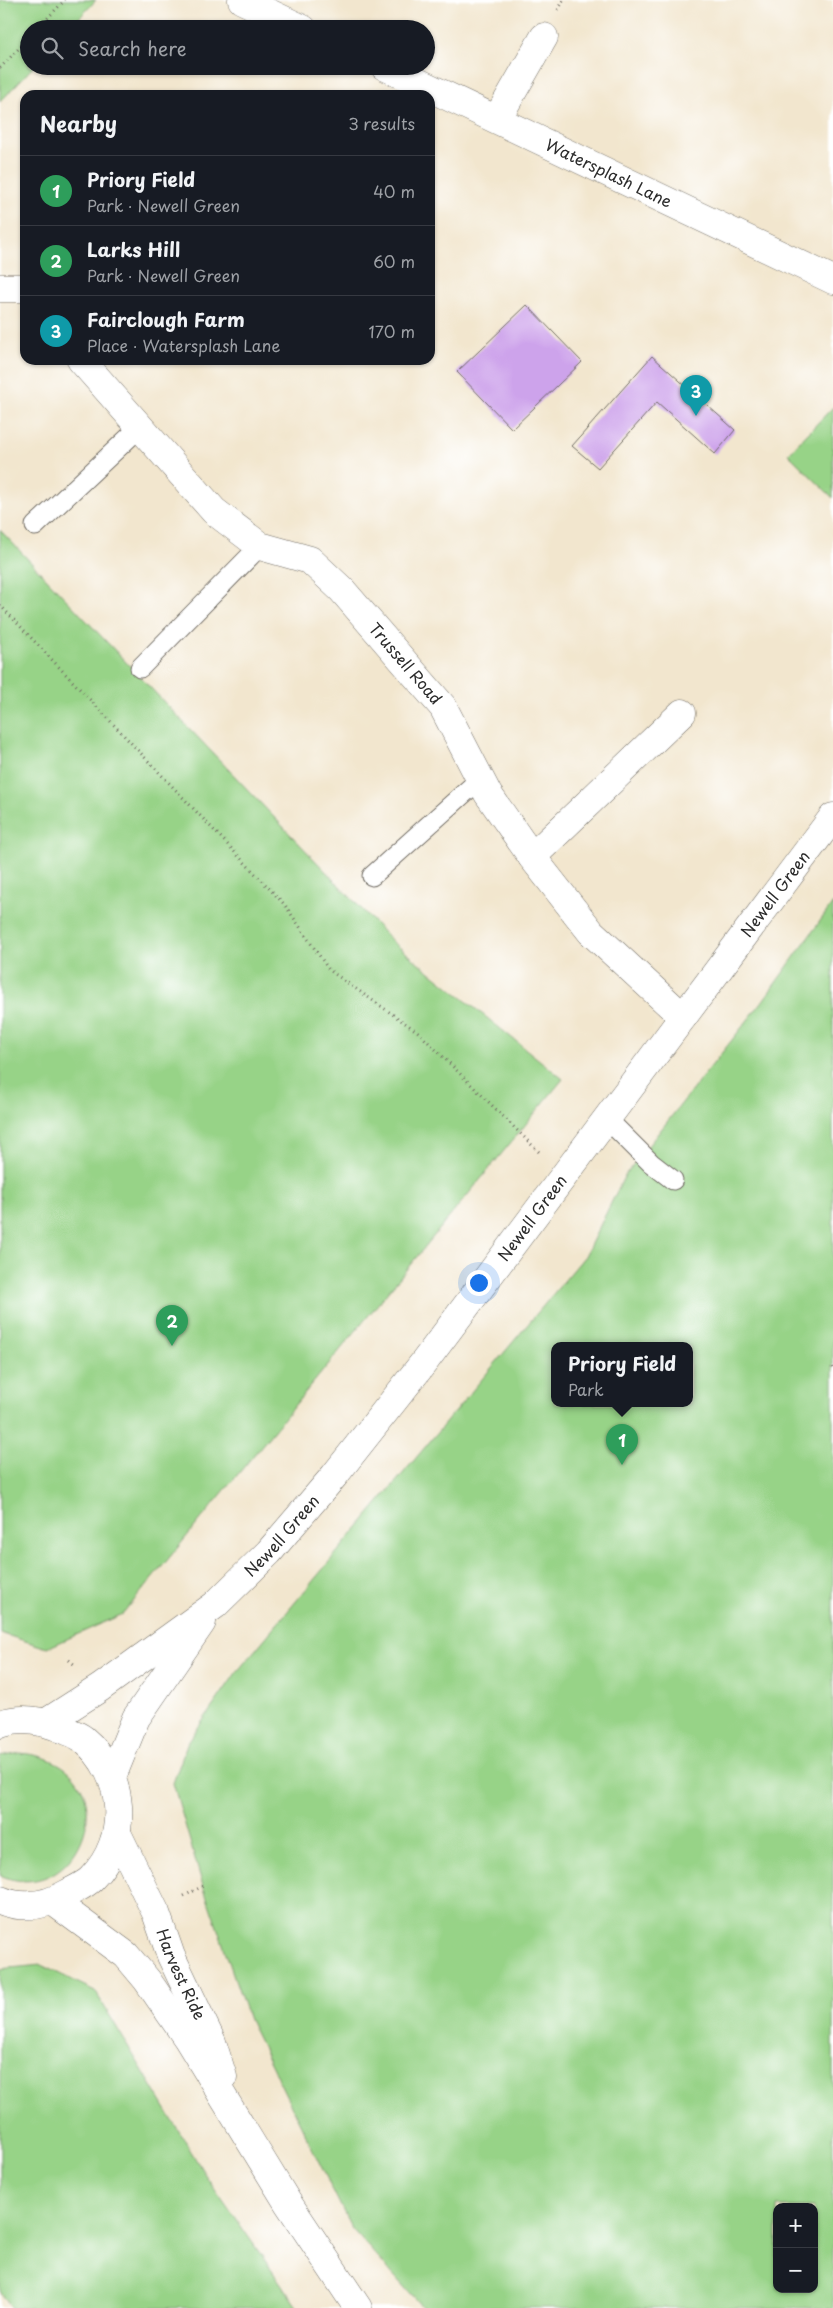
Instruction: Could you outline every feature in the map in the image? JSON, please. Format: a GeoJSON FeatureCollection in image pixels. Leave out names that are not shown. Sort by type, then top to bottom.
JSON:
{"type":"FeatureCollection","features":[{"type":"Feature","properties":{"kind":"street"},"geometry":{"type":"LineString","coordinates":[[242,0],[284,20]]}},
{"type":"Feature","properties":{"kind":"street"},"geometry":{"type":"LineString","coordinates":[[497,119],[544,37]]}},
{"type":"Feature","properties":{"kind":"street","name":"Watersplash Lane"},"geometry":{"type":"LineString","coordinates":[[403,75],[833,280]]}},
{"type":"Feature","properties":{"kind":"street"},"geometry":{"type":"LineString","coordinates":[[0,288],[20,288]]}},
{"type":"Feature","properties":{"kind":"street","name":"Trussell Road"},"geometry":{"type":"LineString","coordinates":[[85,365],[214,511],[260,546],[310,560],[342,590],[443,707],[480,779],[532,857],[591,932],[683,1017]]}},
{"type":"Feature","properties":{"kind":"street"},"geometry":{"type":"LineString","coordinates":[[532,857],[682,713]]}},
{"type":"Feature","properties":{"kind":"street","name":"Newell Green"},"geometry":{"type":"LineString","coordinates":[[47,1722],[100,1688],[215,1605],[269,1552],[334,1476],[424,1361],[833,817]]}},
{"type":"Feature","properties":{"kind":"street","name":"Newell Green"},"geometry":{"type":"LineString","coordinates":[[112,1777],[136,1718],[215,1605]]}},
{"type":"Feature","properties":{"kind":"street"},"geometry":{"type":"LineString","coordinates":[[0,1724],[12,1720],[47,1722],[82,1738],[103,1760],[112,1777],[118,1797],[117,1833],[108,1858],[90,1880],[54,1902],[42,1906],[4,1905]]}},
{"type":"Feature","properties":{"kind":"street","name":"Harvest Ride"},"geometry":{"type":"LineString","coordinates":[[117,1833],[156,1913],[172,1956],[212,2042],[236,2118]]}},
{"type":"Feature","properties":{"kind":"street","name":"Harvest Ride"},"geometry":{"type":"LineString","coordinates":[[54,1902],[126,1955],[147,1980],[186,2038],[288,2204],[358,2308]]}},
{"type":"Feature","properties":{"kind":"lane"},"geometry":{"type":"LineString","coordinates":[[35,526],[140,428]]}},
{"type":"Feature","properties":{"kind":"lane"},"geometry":{"type":"LineString","coordinates":[[140,668],[260,546]]}},
{"type":"Feature","properties":{"kind":"lane"},"geometry":{"type":"LineString","coordinates":[[372,876],[480,779]]}},
{"type":"Feature","properties":{"kind":"lane"},"geometry":{"type":"LineString","coordinates":[[606,1118],[651,1163],[673,1180]]}},
{"type":"Feature","properties":{"kind":"path"},"geometry":{"type":"LineString","coordinates":[[46,20],[65,0]]}},
{"type":"Feature","properties":{"kind":"path"},"geometry":{"type":"LineString","coordinates":[[0,68],[20,47]]}},
{"type":"Feature","properties":{"kind":"path"},"geometry":{"type":"LineString","coordinates":[[0,606],[285,905],[329,970],[418,1032],[542,1154]]}},
{"type":"Feature","properties":{"kind":"path"},"geometry":{"type":"LineString","coordinates":[[182,1898],[203,1886]]}},
{"type":"Feature","properties":{"kind":"green space"},"geometry":{"type":"Polygon","coordinates":[[[0,0],[96,0],[77,20],[20,20],[20,75],[26,75],[0,102],[0,0]]]}},
{"type":"Feature","properties":{"kind":"green space"},"geometry":{"type":"Polygon","coordinates":[[[833,407],[833,498],[788,454],[833,407]]]}},
{"type":"Feature","properties":{"kind":"green space"},"geometry":{"type":"Polygon","coordinates":[[[0,530],[394,943],[563,1079],[123,1614],[47,1648],[0,1633],[0,530]]]}},
{"type":"Feature","properties":{"kind":"green space"},"geometry":{"type":"Polygon","coordinates":[[[833,903],[833,2308],[423,2308],[352,2229],[249,2020],[203,1886],[173,1783],[188,1742],[236,1673],[585,1256],[625,1175],[762,1002],[833,903]]]}},
{"type":"Feature","properties":{"kind":"green space"},"geometry":{"type":"Polygon","coordinates":[[[20,1753],[56,1763],[78,1781],[87,1806],[85,1832],[73,1855],[54,1873],[29,1881],[0,1875],[0,1757],[20,1753]]]}},
{"type":"Feature","properties":{"kind":"green space"},"geometry":{"type":"Polygon","coordinates":[[[41,1965],[95,1991],[204,2173],[298,2308],[11,2308],[0,2291],[0,1969],[41,1965]]]}},
{"type":"Feature","properties":{"kind":"building"},"geometry":{"type":"Polygon","coordinates":[[[527,305],[582,362],[512,429],[457,372],[527,305]]]}},
{"type":"Feature","properties":{"kind":"building"},"geometry":{"type":"Polygon","coordinates":[[[652,356],[735,430],[715,454],[657,402],[598,468],[572,446],[652,356]]]}},
{"type":"Feature","properties":{"kind":"place","name":"Fairclough Farm"},"geometry":{"type":"Point","coordinates":[696,416]}},
{"type":"Feature","properties":{"kind":"place","name":"Larks Hill"},"geometry":{"type":"Point","coordinates":[172,1346]}},
{"type":"Feature","properties":{"kind":"place","name":"Priory Field"},"geometry":{"type":"Point","coordinates":[622,1465]}}]}
